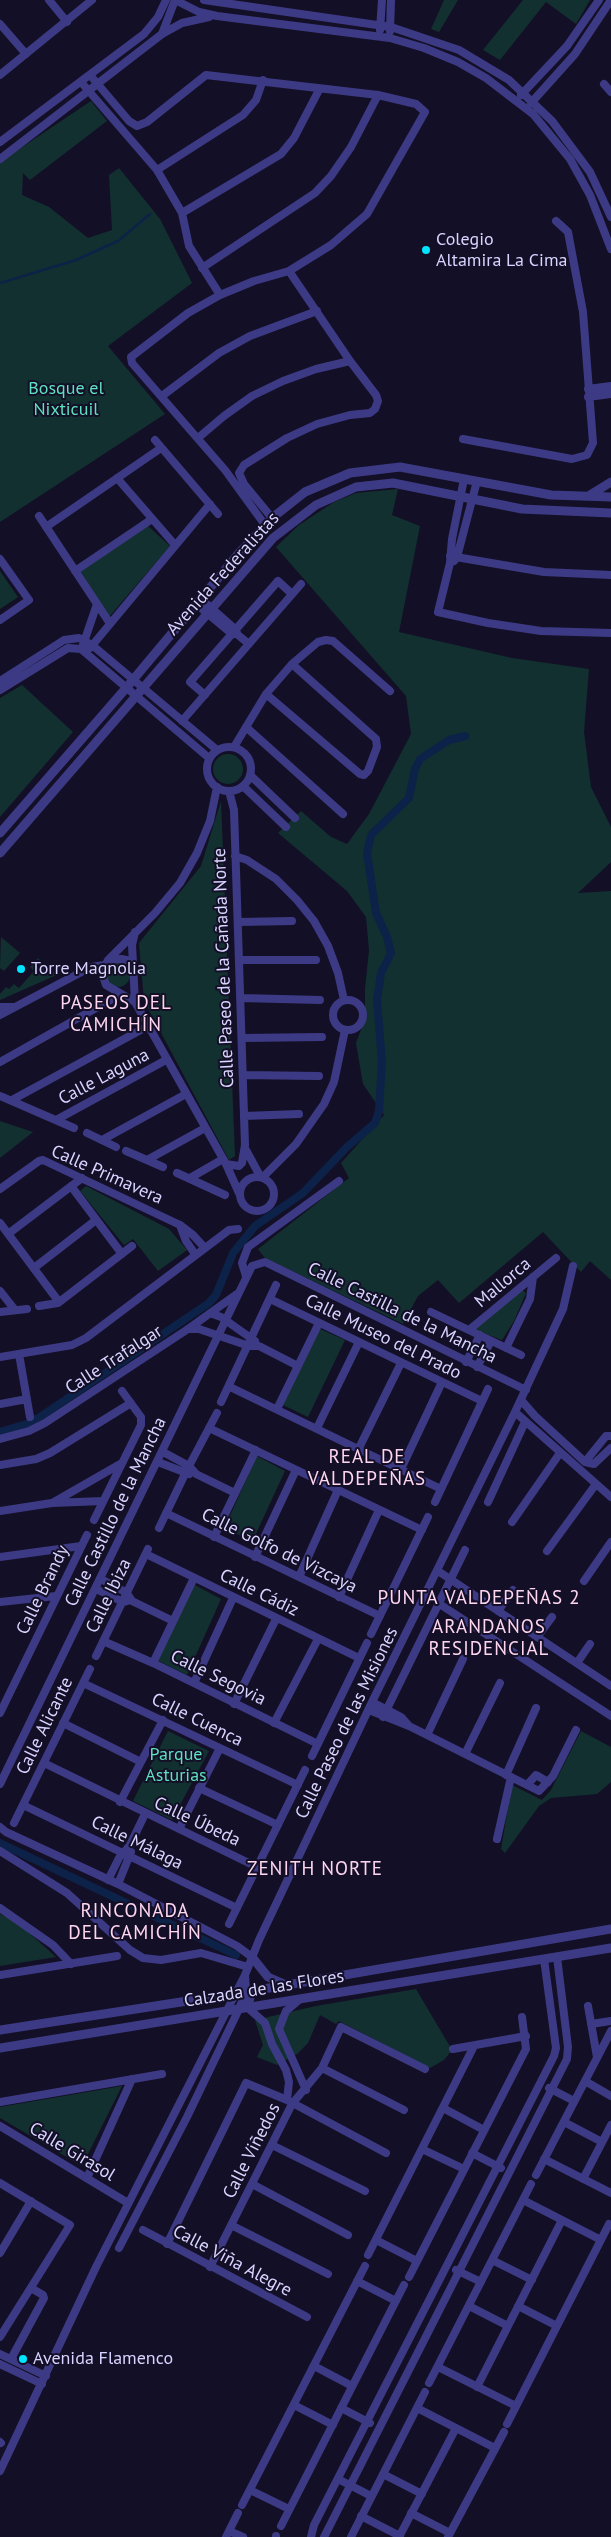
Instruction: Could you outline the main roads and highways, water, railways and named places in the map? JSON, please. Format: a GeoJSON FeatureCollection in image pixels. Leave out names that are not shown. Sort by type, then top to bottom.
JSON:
{"type":"FeatureCollection","features":[{"type":"Feature","properties":{"kind":"waterway"},"geometry":{"type":"LineString","coordinates":[[0,283],[76,260],[118,241],[150,214]]}},
{"type":"Feature","properties":{"kind":"waterway"},"geometry":{"type":"LineString","coordinates":[[0,1432],[27,1424],[40,1417],[209,1303],[216,1295],[233,1253],[255,1226],[303,1193],[347,1147],[375,1123],[379,1111],[382,1063],[377,1000],[381,973],[391,953],[387,937],[376,913],[367,853],[371,835],[409,798],[415,769],[420,759],[449,740],[465,736]]}},
{"type":"Feature","properties":{"kind":"waterway"},"geometry":{"type":"LineString","coordinates":[[0,1843],[236,1955]]}},
{"type":"Feature","properties":{"kind":"place","name":"Colegio Altamira La Cima"},"geometry":{"type":"Point","coordinates":[426,250]}},
{"type":"Feature","properties":{"kind":"place","name":"Torre Magnolia"},"geometry":{"type":"Point","coordinates":[21,969]}},
{"type":"Feature","properties":{"kind":"place","name":"Avenida Flamenco"},"geometry":{"type":"Point","coordinates":[23,2359]}},
{"type":"Feature","properties":{"kind":"district","name":"PASEOS DEL CAMICHÍN"},"geometry":{"type":"Point","coordinates":[116,1015]}},
{"type":"Feature","properties":{"kind":"district","name":"REAL DE VALDEPEÑAS"},"geometry":{"type":"Point","coordinates":[367,1469]}},
{"type":"Feature","properties":{"kind":"district","name":"PUNTA VALDEPEÑAS 2"},"geometry":{"type":"Point","coordinates":[479,1599]}},
{"type":"Feature","properties":{"kind":"district","name":"ARANDANOS RESIDENCIAL"},"geometry":{"type":"Point","coordinates":[489,1639]}},
{"type":"Feature","properties":{"kind":"district","name":"ZENITH NORTE"},"geometry":{"type":"Point","coordinates":[315,1870]}},
{"type":"Feature","properties":{"kind":"district","name":"RINCONADA DEL CAMICHÍN"},"geometry":{"type":"Point","coordinates":[135,1923]}},
{"type":"Feature","properties":{"kind":"park label","name":"Bosque el Nixticuil"},"geometry":{"type":"Point","coordinates":[66,399]}},
{"type":"Feature","properties":{"kind":"park label","name":"Parque Asturias"},"geometry":{"type":"Point","coordinates":[176,1765]}}]}
